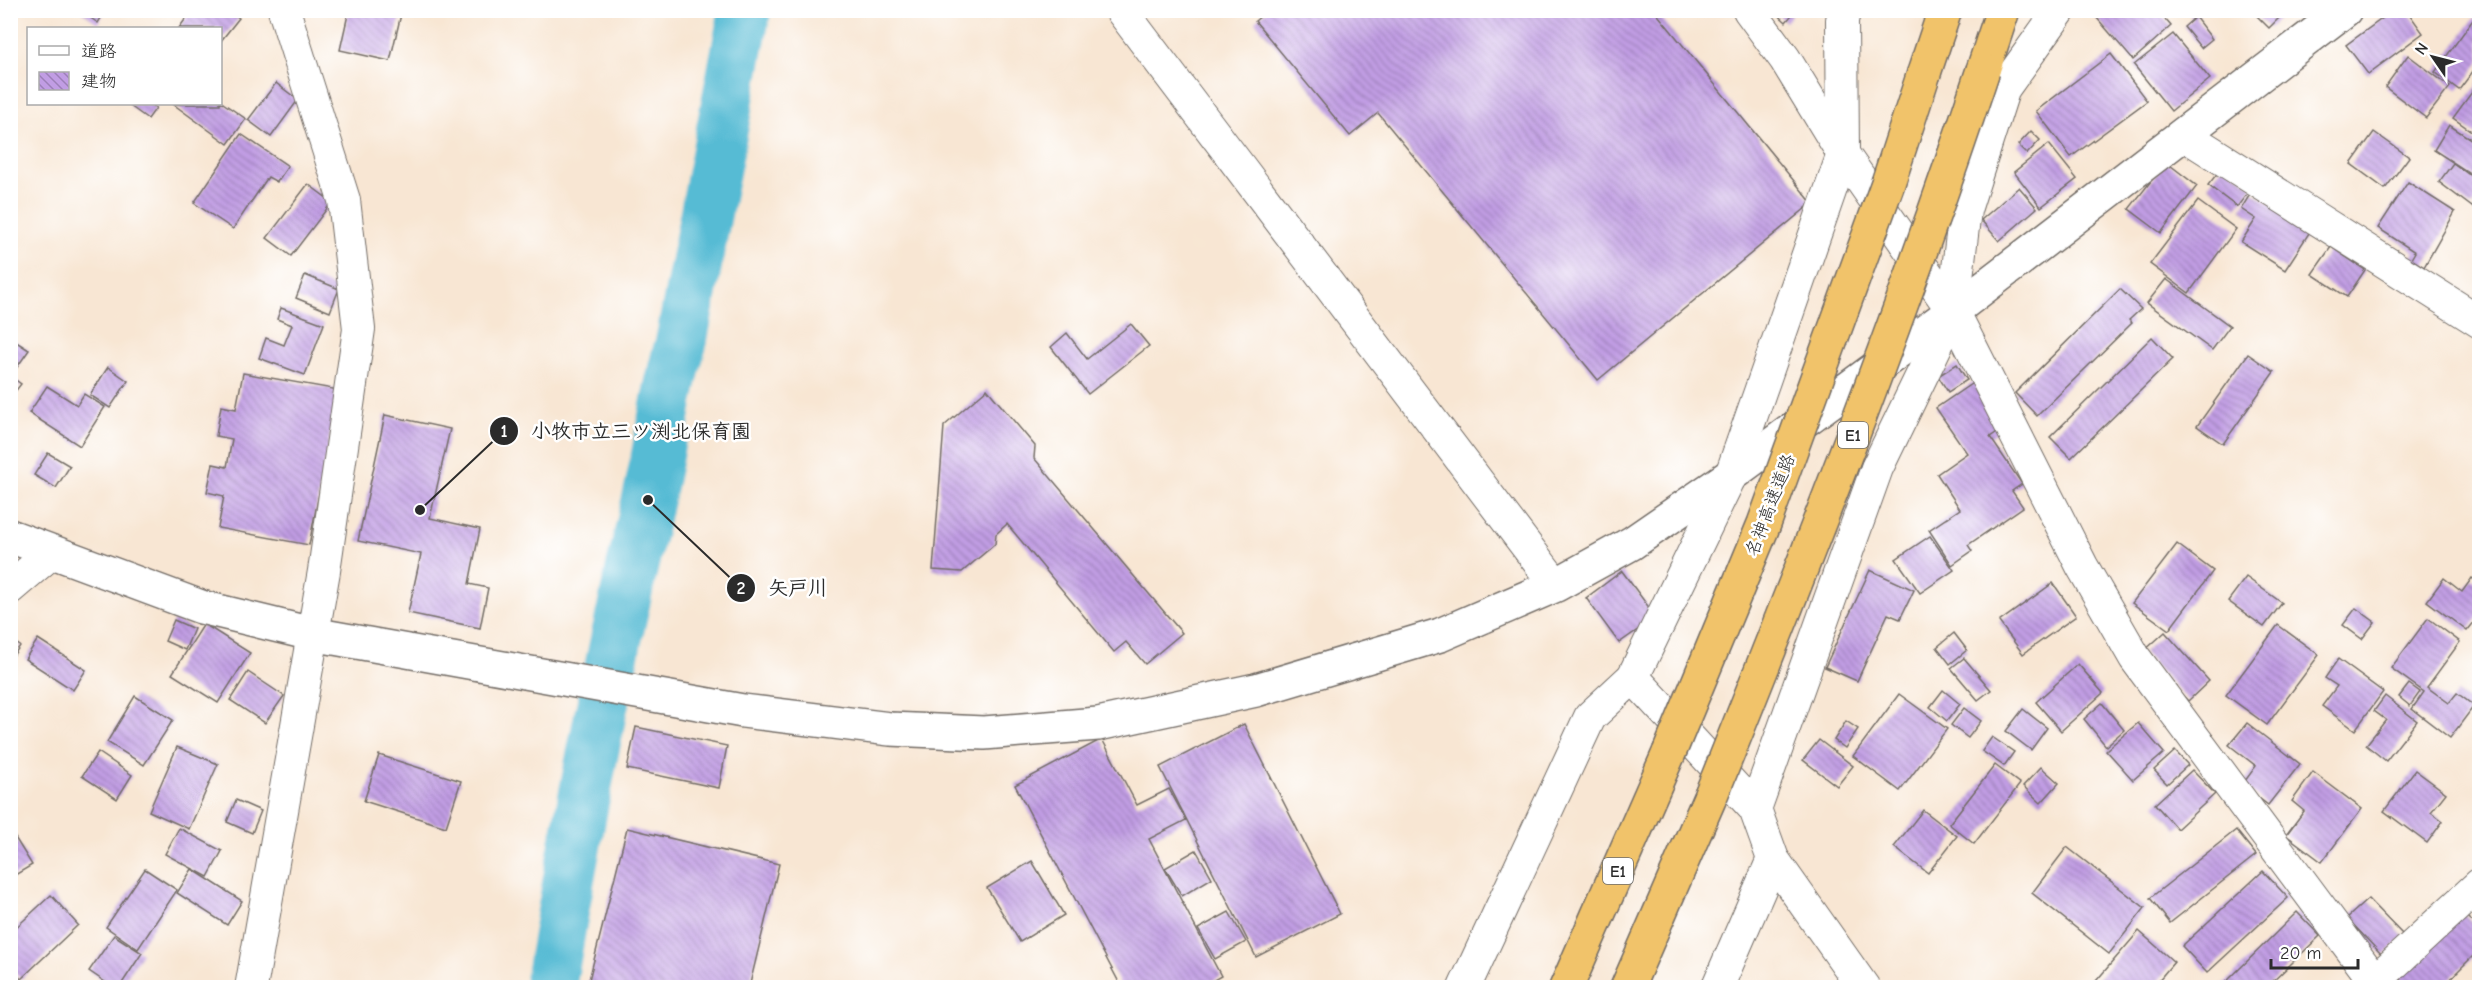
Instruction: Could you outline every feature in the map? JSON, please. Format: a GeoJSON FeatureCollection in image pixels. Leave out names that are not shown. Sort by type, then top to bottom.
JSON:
{"type":"FeatureCollection","features":[{"type":"Feature","properties":{"kind":"highway","name":"名神高速道路"},"geometry":{"type":"LineString","coordinates":[[1566,987],[1669,753],[1764,524],[1884,194],[1945,10]]}},
{"type":"Feature","properties":{"kind":"highway","name":"E1"},"geometry":{"type":"LineString","coordinates":[[1627,987],[1711,795],[1814,542],[1939,204],[2002,10]]}},
{"type":"Feature","properties":{"kind":"street"},"geometry":{"type":"LineString","coordinates":[[251,987],[312,634],[360,329],[344,200],[284,10]]}},
{"type":"Feature","properties":{"kind":"street"},"geometry":{"type":"LineString","coordinates":[[1121,10],[1556,585]]}},
{"type":"Feature","properties":{"kind":"street"},"geometry":{"type":"LineString","coordinates":[[1749,10],[1785,59],[1843,154],[1953,311],[2082,566],[2135,658],[2375,985],[2480,884]]}},
{"type":"Feature","properties":{"kind":"street"},"geometry":{"type":"LineString","coordinates":[[1464,987],[1590,717],[1634,677],[1731,475],[1843,154],[1842,20],[1845,10]]}},
{"type":"Feature","properties":{"kind":"street"},"geometry":{"type":"LineString","coordinates":[[1755,809],[1877,468],[1953,311],[1965,210],[2004,88],[2060,10]]}},
{"type":"Feature","properties":{"kind":"street"},"geometry":{"type":"LineString","coordinates":[[10,536],[201,607],[312,634],[743,711],[890,729],[984,733],[1098,724],[1256,690],[1440,635],[1556,585],[1632,543],[1731,475],[1953,311],[2345,10]]}},
{"type":"Feature","properties":{"kind":"street"},"geometry":{"type":"LineString","coordinates":[[2183,134],[2478,317]]}},
{"type":"Feature","properties":{"kind":"street"},"geometry":{"type":"LineString","coordinates":[[10,588],[51,553]]}},
{"type":"Feature","properties":{"kind":"street"},"geometry":{"type":"LineString","coordinates":[[1634,677],[1755,809],[1773,860],[1864,987]]}},
{"type":"Feature","properties":{"kind":"street"},"geometry":{"type":"LineString","coordinates":[[1717,987],[1773,860]]}},
{"type":"Feature","properties":{"kind":"building"},"geometry":{"type":"Polygon","coordinates":[[[79,10],[106,10],[98,23],[79,10]]]}},
{"type":"Feature","properties":{"kind":"building"},"geometry":{"type":"Polygon","coordinates":[[[192,10],[229,10],[239,18],[222,39],[222,27],[180,27],[192,10]]]}},
{"type":"Feature","properties":{"kind":"building"},"geometry":{"type":"Polygon","coordinates":[[[349,10],[402,10],[390,61],[340,50],[349,10]]]}},
{"type":"Feature","properties":{"kind":"building"},"geometry":{"type":"Polygon","coordinates":[[[1268,10],[1654,10],[1812,203],[1598,380],[1378,113],[1350,136],[1255,21],[1268,10]]]}},
{"type":"Feature","properties":{"kind":"building"},"geometry":{"type":"Polygon","coordinates":[[[1773,10],[1796,10],[1786,22],[1773,10]]]}},
{"type":"Feature","properties":{"kind":"building"},"geometry":{"type":"Polygon","coordinates":[[[2090,10],[2157,10],[2171,26],[2133,60],[2090,10]]]}},
{"type":"Feature","properties":{"kind":"building"},"geometry":{"type":"Polygon","coordinates":[[[2186,10],[2204,10],[2195,17],[2212,39],[2201,48],[2184,27],[2193,19],[2186,10]]]}},
{"type":"Feature","properties":{"kind":"building"},"geometry":{"type":"Polygon","coordinates":[[[2251,10],[2287,10],[2269,28],[2251,10]]]}},
{"type":"Feature","properties":{"kind":"building"},"geometry":{"type":"Polygon","coordinates":[[[2394,10],[2416,10],[2410,15],[2423,33],[2368,74],[2346,45],[2394,10]]]}},
{"type":"Feature","properties":{"kind":"building"},"geometry":{"type":"Polygon","coordinates":[[[2475,17],[2480,21],[2480,62],[2459,90],[2435,72],[2475,17]]]}},
{"type":"Feature","properties":{"kind":"building"},"geometry":{"type":"Polygon","coordinates":[[[2173,34],[2210,79],[2171,111],[2134,65],[2173,34]]]}},
{"type":"Feature","properties":{"kind":"building"},"geometry":{"type":"Polygon","coordinates":[[[2111,54],[2147,101],[2071,157],[2036,111],[2111,54]]]}},
{"type":"Feature","properties":{"kind":"building"},"geometry":{"type":"Polygon","coordinates":[[[2408,55],[2450,87],[2426,118],[2385,87],[2408,55]]]}},
{"type":"Feature","properties":{"kind":"building"},"geometry":{"type":"Polygon","coordinates":[[[2480,81],[2480,137],[2453,118],[2480,81]]]}},
{"type":"Feature","properties":{"kind":"building"},"geometry":{"type":"Polygon","coordinates":[[[276,83],[298,100],[271,137],[248,120],[276,83]]]}},
{"type":"Feature","properties":{"kind":"building"},"geometry":{"type":"Polygon","coordinates":[[[222,102],[246,119],[228,144],[174,105],[222,105],[222,102]]]}},
{"type":"Feature","properties":{"kind":"building"},"geometry":{"type":"Polygon","coordinates":[[[152,105],[156,108],[148,119],[130,106],[152,105]]]}},
{"type":"Feature","properties":{"kind":"building"},"geometry":{"type":"Polygon","coordinates":[[[2449,125],[2480,145],[2480,180],[2434,150],[2449,125]]]}},
{"type":"Feature","properties":{"kind":"building"},"geometry":{"type":"Polygon","coordinates":[[[2031,131],[2040,140],[2027,154],[2018,145],[2031,131]]]}},
{"type":"Feature","properties":{"kind":"building"},"geometry":{"type":"Polygon","coordinates":[[[2374,132],[2409,157],[2385,189],[2351,164],[2374,132]]]}},
{"type":"Feature","properties":{"kind":"building"},"geometry":{"type":"Polygon","coordinates":[[[241,134],[288,166],[277,182],[268,177],[233,229],[194,203],[241,134]]]}},
{"type":"Feature","properties":{"kind":"building"},"geometry":{"type":"Polygon","coordinates":[[[2049,144],[2077,179],[2041,207],[2014,172],[2049,144]]]}},
{"type":"Feature","properties":{"kind":"building"},"geometry":{"type":"Polygon","coordinates":[[[2166,162],[2197,186],[2161,233],[2129,209],[2166,162]]]}},
{"type":"Feature","properties":{"kind":"building"},"geometry":{"type":"Polygon","coordinates":[[[2453,163],[2480,183],[2480,197],[2472,207],[2439,182],[2453,163]]]}},
{"type":"Feature","properties":{"kind":"building"},"geometry":{"type":"Polygon","coordinates":[[[2224,165],[2253,186],[2237,207],[2208,185],[2224,165]]]}},
{"type":"Feature","properties":{"kind":"building"},"geometry":{"type":"Polygon","coordinates":[[[2408,182],[2455,212],[2424,267],[2411,259],[2415,252],[2378,228],[2408,182]]]}},
{"type":"Feature","properties":{"kind":"building"},"geometry":{"type":"Polygon","coordinates":[[[308,184],[332,202],[291,256],[267,238],[308,184]]]}},
{"type":"Feature","properties":{"kind":"building"},"geometry":{"type":"Polygon","coordinates":[[[2019,187],[2037,208],[1999,241],[1981,220],[2019,187]]]}},
{"type":"Feature","properties":{"kind":"building"},"geometry":{"type":"Polygon","coordinates":[[[2252,191],[2311,230],[2285,270],[2241,242],[2256,219],[2241,209],[2252,191]]]}},
{"type":"Feature","properties":{"kind":"building"},"geometry":{"type":"Polygon","coordinates":[[[2198,201],[2236,229],[2189,293],[2150,264],[2198,201]]]}},
{"type":"Feature","properties":{"kind":"building"},"geometry":{"type":"Polygon","coordinates":[[[2331,247],[2365,270],[2347,297],[2312,274],[2331,247]]]}},
{"type":"Feature","properties":{"kind":"building"},"geometry":{"type":"Polygon","coordinates":[[[305,275],[339,289],[330,312],[296,298],[305,275]]]}},
{"type":"Feature","properties":{"kind":"building"},"geometry":{"type":"Polygon","coordinates":[[[2166,279],[2230,326],[2212,350],[2147,303],[2166,279]]]}},
{"type":"Feature","properties":{"kind":"building"},"geometry":{"type":"Polygon","coordinates":[[[2120,289],[2141,309],[2129,320],[2132,323],[2037,416],[2015,393],[2120,289]]]}},
{"type":"Feature","properties":{"kind":"building"},"geometry":{"type":"Polygon","coordinates":[[[281,308],[324,324],[305,375],[259,358],[266,338],[284,345],[292,325],[277,319],[281,308]]]}},
{"type":"Feature","properties":{"kind":"building"},"geometry":{"type":"Polygon","coordinates":[[[1131,324],[1149,346],[1088,394],[1051,347],[1067,333],[1087,359],[1131,324]]]}},
{"type":"Feature","properties":{"kind":"building"},"geometry":{"type":"Polygon","coordinates":[[[2152,337],[2173,359],[2071,458],[2050,437],[2152,337]]]}},
{"type":"Feature","properties":{"kind":"building"},"geometry":{"type":"Polygon","coordinates":[[[10,338],[29,350],[13,373],[10,372],[10,338]]]}},
{"type":"Feature","properties":{"kind":"building"},"geometry":{"type":"Polygon","coordinates":[[[2248,354],[2274,372],[2223,444],[2197,426],[2248,354]]]}},
{"type":"Feature","properties":{"kind":"building"},"geometry":{"type":"Polygon","coordinates":[[[1957,364],[1967,380],[1948,392],[1938,376],[1957,364]]]}},
{"type":"Feature","properties":{"kind":"building"},"geometry":{"type":"Polygon","coordinates":[[[108,367],[128,381],[110,408],[90,395],[108,367]]]}},
{"type":"Feature","properties":{"kind":"building"},"geometry":{"type":"Polygon","coordinates":[[[243,373],[339,390],[309,545],[218,528],[224,496],[207,492],[213,464],[227,467],[232,439],[216,436],[221,406],[236,409],[243,373]]]}},
{"type":"Feature","properties":{"kind":"building"},"geometry":{"type":"Polygon","coordinates":[[[10,376],[21,384],[10,398],[10,376]]]}},
{"type":"Feature","properties":{"kind":"building"},"geometry":{"type":"Polygon","coordinates":[[[1974,382],[2005,427],[1990,437],[2022,484],[2012,491],[2023,507],[1968,545],[1972,551],[1952,565],[1929,530],[1960,509],[1937,474],[1967,453],[1936,408],[1974,382]]]}},
{"type":"Feature","properties":{"kind":"building"},"geometry":{"type":"Polygon","coordinates":[[[47,386],[77,405],[84,394],[105,407],[80,446],[29,413],[47,386]]]}},
{"type":"Feature","properties":{"kind":"building"},"geometry":{"type":"Polygon","coordinates":[[[987,389],[1035,446],[1034,458],[1182,633],[1145,664],[1126,642],[1114,652],[1007,524],[996,534],[995,544],[962,572],[933,570],[944,426],[987,389]]]}},
{"type":"Feature","properties":{"kind":"building"},"geometry":{"type":"Polygon","coordinates":[[[385,415],[450,429],[430,518],[480,529],[469,584],[488,588],[480,628],[408,613],[421,554],[358,541],[385,415]]]}},
{"type":"Feature","properties":{"kind":"building"},"geometry":{"type":"Polygon","coordinates":[[[48,453],[70,466],[56,488],[34,475],[48,453]]]}},
{"type":"Feature","properties":{"kind":"building"},"geometry":{"type":"Polygon","coordinates":[[[1930,536],[1954,570],[1920,593],[1896,559],[1930,536]]]}},
{"type":"Feature","properties":{"kind":"building"},"geometry":{"type":"Polygon","coordinates":[[[2177,544],[2213,571],[2169,630],[2132,603],[2177,544]]]}},
{"type":"Feature","properties":{"kind":"building"},"geometry":{"type":"Polygon","coordinates":[[[1870,570],[1914,590],[1900,619],[1888,614],[1857,681],[1825,667],[1870,570]]]}},
{"type":"Feature","properties":{"kind":"building"},"geometry":{"type":"Polygon","coordinates":[[[1622,571],[1656,617],[1619,643],[1586,598],[1622,571]]]}},
{"type":"Feature","properties":{"kind":"building"},"geometry":{"type":"Polygon","coordinates":[[[2246,577],[2282,603],[2264,627],[2228,601],[2246,577]]]}},
{"type":"Feature","properties":{"kind":"building"},"geometry":{"type":"Polygon","coordinates":[[[2444,578],[2462,592],[2472,578],[2480,583],[2480,615],[2467,631],[2427,601],[2444,578]]]}},
{"type":"Feature","properties":{"kind":"building"},"geometry":{"type":"Polygon","coordinates":[[[2053,583],[2076,616],[2023,654],[1999,622],[2053,583]]]}},
{"type":"Feature","properties":{"kind":"building"},"geometry":{"type":"Polygon","coordinates":[[[2356,608],[2375,622],[2362,639],[2343,625],[2356,608]]]}},
{"type":"Feature","properties":{"kind":"building"},"geometry":{"type":"Polygon","coordinates":[[[2428,618],[2460,642],[2427,687],[2449,703],[2457,693],[2474,706],[2450,738],[2412,709],[2424,692],[2391,668],[2428,618]]]}},
{"type":"Feature","properties":{"kind":"building"},"geometry":{"type":"Polygon","coordinates":[[[174,620],[194,629],[185,650],[165,641],[174,620]]]}},
{"type":"Feature","properties":{"kind":"building"},"geometry":{"type":"Polygon","coordinates":[[[204,624],[250,653],[218,703],[172,674],[204,624]]]}},
{"type":"Feature","properties":{"kind":"building"},"geometry":{"type":"Polygon","coordinates":[[[2278,625],[2319,655],[2267,725],[2226,695],[2278,625]]]}},
{"type":"Feature","properties":{"kind":"building"},"geometry":{"type":"Polygon","coordinates":[[[2165,632],[2209,681],[2188,701],[2143,652],[2165,632]]]}},
{"type":"Feature","properties":{"kind":"building"},"geometry":{"type":"Polygon","coordinates":[[[1954,633],[1967,650],[1950,664],[1937,647],[1954,633]]]}},
{"type":"Feature","properties":{"kind":"building"},"geometry":{"type":"Polygon","coordinates":[[[10,639],[20,646],[10,660],[10,639]]]}},
{"type":"Feature","properties":{"kind":"building"},"geometry":{"type":"Polygon","coordinates":[[[38,639],[86,670],[73,690],[25,659],[38,639]]]}},
{"type":"Feature","properties":{"kind":"building"},"geometry":{"type":"Polygon","coordinates":[[[1964,658],[1991,690],[1978,700],[1951,668],[1964,658]]]}},
{"type":"Feature","properties":{"kind":"building"},"geometry":{"type":"Polygon","coordinates":[[[2338,659],[2383,692],[2355,730],[2322,706],[2337,686],[2325,678],[2338,659]]]}},
{"type":"Feature","properties":{"kind":"building"},"geometry":{"type":"Polygon","coordinates":[[[2078,664],[2103,693],[2061,731],[2036,702],[2078,664]]]}},
{"type":"Feature","properties":{"kind":"building"},"geometry":{"type":"Polygon","coordinates":[[[248,672],[284,696],[265,723],[230,700],[248,672]]]}},
{"type":"Feature","properties":{"kind":"building"},"geometry":{"type":"Polygon","coordinates":[[[2409,684],[2420,692],[2410,706],[2399,697],[2409,684]]]}},
{"type":"Feature","properties":{"kind":"building"},"geometry":{"type":"Polygon","coordinates":[[[1943,690],[1960,704],[1947,721],[1930,707],[1943,690]]]}},
{"type":"Feature","properties":{"kind":"building"},"geometry":{"type":"Polygon","coordinates":[[[1899,694],[1947,729],[1900,791],[1853,756],[1899,694]]]}},
{"type":"Feature","properties":{"kind":"building"},"geometry":{"type":"Polygon","coordinates":[[[135,696],[173,720],[144,765],[107,742],[135,696]]]}},
{"type":"Feature","properties":{"kind":"building"},"geometry":{"type":"Polygon","coordinates":[[[2385,696],[2417,721],[2386,761],[2366,745],[2386,720],[2374,711],[2385,696]]]}},
{"type":"Feature","properties":{"kind":"building"},"geometry":{"type":"Polygon","coordinates":[[[2102,703],[2124,730],[2106,746],[2084,719],[2102,703]]]}},
{"type":"Feature","properties":{"kind":"building"},"geometry":{"type":"Polygon","coordinates":[[[1964,708],[1981,721],[1968,738],[1951,725],[1964,708]]]}},
{"type":"Feature","properties":{"kind":"building"},"geometry":{"type":"Polygon","coordinates":[[[2023,709],[2047,728],[2031,750],[2006,731],[2023,709]]]}},
{"type":"Feature","properties":{"kind":"building"},"geometry":{"type":"Polygon","coordinates":[[[1846,721],[1858,729],[1845,748],[1834,740],[1846,721]]]}},
{"type":"Feature","properties":{"kind":"building"},"geometry":{"type":"Polygon","coordinates":[[[2138,723],[2164,753],[2133,780],[2106,750],[2138,723]]]}},
{"type":"Feature","properties":{"kind":"building"},"geometry":{"type":"Polygon","coordinates":[[[2247,723],[2300,764],[2268,805],[2242,785],[2256,766],[2229,745],[2247,723]]]}},
{"type":"Feature","properties":{"kind":"building"},"geometry":{"type":"Polygon","coordinates":[[[1244,724],[1340,914],[1256,957],[1160,767],[1244,724]]]}},
{"type":"Feature","properties":{"kind":"building"},"geometry":{"type":"Polygon","coordinates":[[[636,727],[727,746],[719,788],[627,769],[636,727]]]}},
{"type":"Feature","properties":{"kind":"building"},"geometry":{"type":"Polygon","coordinates":[[[1992,737],[2014,752],[2004,766],[1982,751],[1992,737]]]}},
{"type":"Feature","properties":{"kind":"building"},"geometry":{"type":"Polygon","coordinates":[[[1102,739],[1137,805],[1169,789],[1186,820],[1149,839],[1221,976],[1200,988],[1122,988],[1015,785],[1102,739]]]}},
{"type":"Feature","properties":{"kind":"building"},"geometry":{"type":"Polygon","coordinates":[[[1819,740],[1853,766],[1837,786],[1803,760],[1819,740]]]}},
{"type":"Feature","properties":{"kind":"building"},"geometry":{"type":"Polygon","coordinates":[[[177,747],[218,764],[189,829],[149,811],[177,747]]]}},
{"type":"Feature","properties":{"kind":"building"},"geometry":{"type":"Polygon","coordinates":[[[2175,751],[2188,765],[2167,784],[2154,770],[2175,751]]]}},
{"type":"Feature","properties":{"kind":"building"},"geometry":{"type":"Polygon","coordinates":[[[98,752],[132,775],[117,799],[82,776],[98,752]]]}},
{"type":"Feature","properties":{"kind":"building"},"geometry":{"type":"Polygon","coordinates":[[[379,755],[461,781],[446,827],[364,801],[379,755]]]}},
{"type":"Feature","properties":{"kind":"building"},"geometry":{"type":"Polygon","coordinates":[[[1995,765],[2020,784],[1974,844],[1949,824],[1995,765]]]}},
{"type":"Feature","properties":{"kind":"building"},"geometry":{"type":"Polygon","coordinates":[[[2041,767],[2059,783],[2041,803],[2023,786],[2041,767]]]}},
{"type":"Feature","properties":{"kind":"building"},"geometry":{"type":"Polygon","coordinates":[[[2192,770],[2215,794],[2177,829],[2155,804],[2192,770]]]}},
{"type":"Feature","properties":{"kind":"building"},"geometry":{"type":"Polygon","coordinates":[[[2415,770],[2446,793],[2431,812],[2443,821],[2427,843],[2384,811],[2415,770]]]}},
{"type":"Feature","properties":{"kind":"building"},"geometry":{"type":"Polygon","coordinates":[[[2313,772],[2362,809],[2322,862],[2286,835],[2304,811],[2292,801],[2313,772]]]}},
{"type":"Feature","properties":{"kind":"building"},"geometry":{"type":"Polygon","coordinates":[[[236,800],[261,811],[252,833],[227,822],[236,800]]]}},
{"type":"Feature","properties":{"kind":"building"},"geometry":{"type":"Polygon","coordinates":[[[1923,810],[1957,836],[1928,873],[1894,847],[1923,810]]]}},
{"type":"Feature","properties":{"kind":"building"},"geometry":{"type":"Polygon","coordinates":[[[179,828],[222,851],[208,877],[165,854],[179,828]]]}},
{"type":"Feature","properties":{"kind":"building"},"geometry":{"type":"Polygon","coordinates":[[[627,828],[779,864],[749,988],[587,988],[627,828]]]}},
{"type":"Feature","properties":{"kind":"building"},"geometry":{"type":"Polygon","coordinates":[[[2236,830],[2256,855],[2170,923],[2150,898],[2236,830]]]}},
{"type":"Feature","properties":{"kind":"building"},"geometry":{"type":"Polygon","coordinates":[[[14,836],[32,865],[10,878],[10,838],[14,836]]]}},
{"type":"Feature","properties":{"kind":"building"},"geometry":{"type":"Polygon","coordinates":[[[2067,847],[2145,908],[2109,954],[2032,893],[2067,847]]]}},
{"type":"Feature","properties":{"kind":"building"},"geometry":{"type":"Polygon","coordinates":[[[1196,850],[1212,878],[1182,896],[1165,868],[1196,850]]]}},
{"type":"Feature","properties":{"kind":"building"},"geometry":{"type":"Polygon","coordinates":[[[1032,861],[1064,915],[1020,942],[987,888],[1032,861]]]}},
{"type":"Feature","properties":{"kind":"building"},"geometry":{"type":"Polygon","coordinates":[[[145,869],[177,890],[138,949],[106,927],[145,869]]]}},
{"type":"Feature","properties":{"kind":"building"},"geometry":{"type":"Polygon","coordinates":[[[192,869],[242,901],[227,925],[177,893],[192,869]]]}},
{"type":"Feature","properties":{"kind":"building"},"geometry":{"type":"Polygon","coordinates":[[[2263,871],[2288,898],[2207,973],[2182,946],[2263,871]]]}},
{"type":"Feature","properties":{"kind":"building"},"geometry":{"type":"Polygon","coordinates":[[[51,895],[78,925],[21,979],[10,968],[10,933],[51,895]]]}},
{"type":"Feature","properties":{"kind":"building"},"geometry":{"type":"Polygon","coordinates":[[[2368,899],[2404,936],[2383,956],[2347,918],[2368,899]]]}},
{"type":"Feature","properties":{"kind":"building"},"geometry":{"type":"Polygon","coordinates":[[[2460,910],[2480,930],[2480,949],[2441,988],[2408,988],[2396,974],[2460,910]]]}},
{"type":"Feature","properties":{"kind":"building"},"geometry":{"type":"Polygon","coordinates":[[[1229,912],[1246,942],[1215,959],[1198,929],[1229,912]]]}},
{"type":"Feature","properties":{"kind":"building"},"geometry":{"type":"Polygon","coordinates":[[[2297,912],[2320,936],[2266,988],[2220,988],[2297,912]]]}},
{"type":"Feature","properties":{"kind":"building"},"geometry":{"type":"Polygon","coordinates":[[[2139,931],[2174,962],[2152,988],[2090,988],[2139,931]]]}},
{"type":"Feature","properties":{"kind":"building"},"geometry":{"type":"Polygon","coordinates":[[[114,935],[142,953],[119,988],[114,988],[89,971],[114,935]]]}},
{"type":"Feature","properties":{"kind":"building"},"geometry":{"type":"Polygon","coordinates":[[[10,974],[28,988],[10,988],[10,974]]]}},
{"type":"Feature","properties":{"kind":"waterway"},"geometry":{"type":"LineString","coordinates":[[550,988],[594,744],[681,343],[745,10]]}},
{"type":"Feature","properties":{"kind":"place","name":"矢戸川"},"geometry":{"type":"Point","coordinates":[648,500]}},
{"type":"Feature","properties":{"kind":"place","name":"小牧市立三ツ渕北保育園"},"geometry":{"type":"Point","coordinates":[420,510]}}]}
